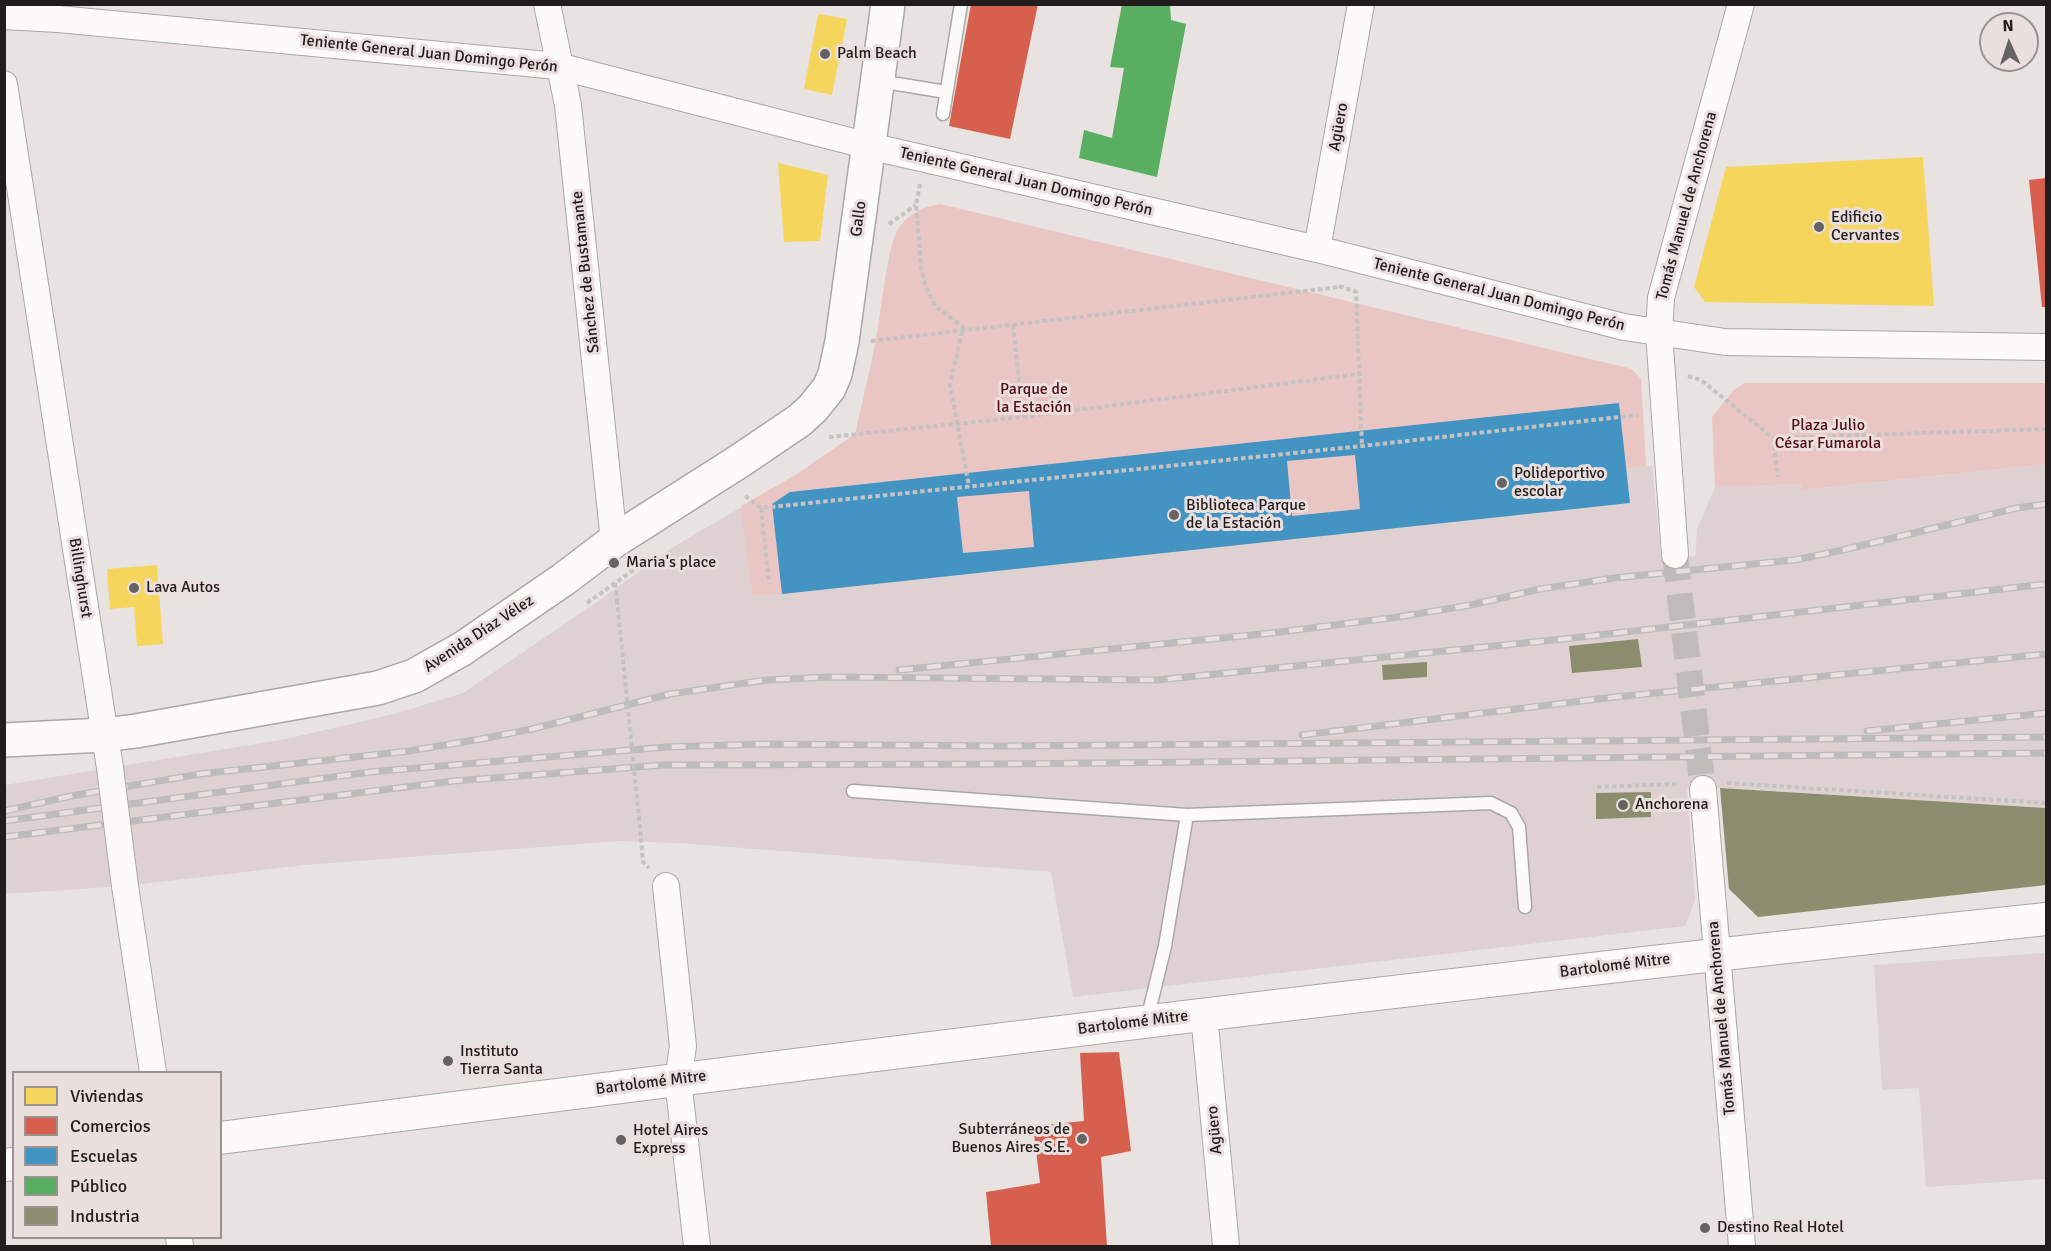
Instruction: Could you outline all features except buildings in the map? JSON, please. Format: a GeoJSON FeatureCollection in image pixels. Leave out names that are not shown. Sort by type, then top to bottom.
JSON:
{"type":"FeatureCollection","features":[{"type":"Feature","properties":{"kind":"main road","name":"Gallo"},"geometry":{"type":"LineString","coordinates":[[800,420],[820,400],[835,374],[844,330],[888,4]]}},
{"type":"Feature","properties":{"kind":"main road","name":"Avenida Díaz Vélez"},"geometry":{"type":"LineString","coordinates":[[4,740],[104,735],[136,731],[378,688],[414,676],[462,649],[564,579],[614,541],[800,420]]}},
{"type":"Feature","properties":{"kind":"street","name":"Sánchez de Bustamante"},"geometry":{"type":"LineString","coordinates":[[547,4],[558,66],[568,105],[614,541]]}},
{"type":"Feature","properties":{"kind":"street","name":"Agüero"},"geometry":{"type":"LineString","coordinates":[[1317,249],[1361,4]]}},
{"type":"Feature","properties":{"kind":"street","name":"Tomás Manuel de Anchorena"},"geometry":{"type":"LineString","coordinates":[[1675,555],[1659,333],[1661,298],[1741,4]]}},
{"type":"Feature","properties":{"kind":"street","name":"Teniente General Juan Domingo Perón"},"geometry":{"type":"LineString","coordinates":[[4,16],[70,20],[558,66],[869,146],[1317,249],[1624,327],[1659,333],[1725,342],[2046,347]]}},
{"type":"Feature","properties":{"kind":"street","name":"Billinghurst"},"geometry":{"type":"LineString","coordinates":[[4,84],[110,768],[124,886],[153,1071]]}},
{"type":"Feature","properties":{"kind":"street","name":"Tomás Manuel de Anchorena"},"geometry":{"type":"LineString","coordinates":[[1712,786],[1717,954],[1742,1246]]}},
{"type":"Feature","properties":{"kind":"street"},"geometry":{"type":"LineString","coordinates":[[666,886],[683,1046],[678,1080],[698,1246]]}},
{"type":"Feature","properties":{"kind":"street","name":"Bartolomé Mitre"},"geometry":{"type":"LineString","coordinates":[[222,1138],[1204,1014],[1717,954],[2046,919]]}},
{"type":"Feature","properties":{"kind":"street","name":"Agüero"},"geometry":{"type":"LineString","coordinates":[[1204,1014],[1226,1246]]}},
{"type":"Feature","properties":{"kind":"lane"},"geometry":{"type":"LineString","coordinates":[[943,114],[961,4]]}},
{"type":"Feature","properties":{"kind":"lane"},"geometry":{"type":"LineString","coordinates":[[878,81],[946,92]]}},
{"type":"Feature","properties":{"kind":"lane"},"geometry":{"type":"LineString","coordinates":[[853,791],[1187,815],[1491,803],[1511,813],[1519,827],[1525,907]]}},
{"type":"Feature","properties":{"kind":"lane"},"geometry":{"type":"LineString","coordinates":[[1147,1022],[1165,946],[1187,815]]}},
{"type":"Feature","properties":{"kind":"path"},"geometry":{"type":"LineString","coordinates":[[925,159],[916,205],[921,267],[926,288],[936,307],[963,327],[950,385],[969,486]]}},
{"type":"Feature","properties":{"kind":"path"},"geometry":{"type":"LineString","coordinates":[[883,228],[916,205]]}},
{"type":"Feature","properties":{"kind":"path"},"geometry":{"type":"LineString","coordinates":[[1339,287],[1346,257]]}},
{"type":"Feature","properties":{"kind":"path"},"geometry":{"type":"LineString","coordinates":[[865,341],[1339,287],[1356,292],[1362,446]]}},
{"type":"Feature","properties":{"kind":"path"},"geometry":{"type":"LineString","coordinates":[[1013,325],[1023,417]]}},
{"type":"Feature","properties":{"kind":"path"},"geometry":{"type":"LineString","coordinates":[[829,436],[1023,417],[1358,374]]}},
{"type":"Feature","properties":{"kind":"path"},"geometry":{"type":"LineString","coordinates":[[1681,375],[1701,380],[1773,438],[2046,429]]}},
{"type":"Feature","properties":{"kind":"path"},"geometry":{"type":"LineString","coordinates":[[745,496],[761,508],[1362,446],[1664,412]]}},
{"type":"Feature","properties":{"kind":"path"},"geometry":{"type":"LineString","coordinates":[[1773,438],[1778,477]]}},
{"type":"Feature","properties":{"kind":"path"},"geometry":{"type":"LineString","coordinates":[[761,508],[769,584]]}},
{"type":"Feature","properties":{"kind":"path"},"geometry":{"type":"LineString","coordinates":[[586,603],[638,567]]}},
{"type":"Feature","properties":{"kind":"path"},"geometry":{"type":"LineString","coordinates":[[615,583],[641,838]]}},
{"type":"Feature","properties":{"kind":"path"},"geometry":{"type":"LineString","coordinates":[[1597,787],[1678,784]]}},
{"type":"Feature","properties":{"kind":"path"},"geometry":{"type":"LineString","coordinates":[[1712,786],[2046,803]]}},
{"type":"Feature","properties":{"kind":"shaded area"},"geometry":{"type":"Polygon","coordinates":[[[2046,464],[2046,808],[1720,788],[1687,788],[1695,900],[1685,926],[1073,997],[1051,872],[678,843],[621,841],[304,865],[125,886],[5,894],[5,785],[286,739],[394,714],[463,693],[600,600],[673,547],[742,507],[752,595],[1630,502],[1626,468],[1652,466],[1661,558],[1695,556],[1697,529],[1715,487],[1801,484],[1803,490],[2046,464]]]}},
{"type":"Feature","properties":{"kind":"shaded area"},"geometry":{"type":"Polygon","coordinates":[[[2044,953],[2046,1179],[1926,1187],[1919,1088],[1882,1090],[1874,965],[2044,953]]]}},
{"type":"Feature","properties":{"kind":"green space","name":"Parque de la Estación"},"geometry":{"type":"Polygon","coordinates":[[[940,204],[1632,369],[1641,379],[1646,467],[1626,468],[1630,503],[782,594],[752,595],[741,506],[797,474],[855,434],[874,351],[888,263],[895,235],[904,221],[913,214],[923,208],[940,204]]]}},
{"type":"Feature","properties":{"kind":"green space","name":"Plaza Julio César Fumarola"},"geometry":{"type":"Polygon","coordinates":[[[1744,383],[2046,383],[2046,464],[1802,490],[1801,484],[1715,487],[1712,417],[1733,391],[1744,383]]]}},
{"type":"Feature","properties":{"kind":"tunnel"},"geometry":{"type":"LineString","coordinates":[[1675,555],[1703,789]]}},
{"type":"Feature","properties":{"kind":"railway"},"geometry":{"type":"LineString","coordinates":[[899,670],[1272,633],[1398,617],[1471,605],[1540,589],[1614,578],[1794,560],[2017,508],[2046,504]]}},
{"type":"Feature","properties":{"kind":"railway"},"geometry":{"type":"LineString","coordinates":[[4,811],[71,796],[200,774],[409,751],[481,739],[532,729],[670,694],[766,680],[829,677],[1157,680],[1564,639],[2046,584]]}},
{"type":"Feature","properties":{"kind":"railway"},"geometry":{"type":"LineString","coordinates":[[1302,735],[1615,697],[2046,654]]}},
{"type":"Feature","properties":{"kind":"railway"},"geometry":{"type":"LineString","coordinates":[[1867,731],[2046,713]]}},
{"type":"Feature","properties":{"kind":"railway"},"geometry":{"type":"LineString","coordinates":[[4,821],[370,772],[666,747],[765,744],[1001,746],[2046,737]]}},
{"type":"Feature","properties":{"kind":"railway"},"geometry":{"type":"LineString","coordinates":[[4,837],[454,781],[664,765],[1006,764],[2046,753]]}},
{"type":"Feature","properties":{"kind":"place","name":"Palm Beach"},"geometry":{"type":"Point","coordinates":[825,54]}},
{"type":"Feature","properties":{"kind":"place","name":"Edificio Cervantes"},"geometry":{"type":"Point","coordinates":[1819,227]}},
{"type":"Feature","properties":{"kind":"place","name":"Polideportivo escolar"},"geometry":{"type":"Point","coordinates":[1502,483]}},
{"type":"Feature","properties":{"kind":"place","name":"Biblioteca Parque de la Estación"},"geometry":{"type":"Point","coordinates":[1174,515]}},
{"type":"Feature","properties":{"kind":"place","name":"Maria's place"},"geometry":{"type":"Point","coordinates":[614,563]}},
{"type":"Feature","properties":{"kind":"place","name":"Lava Autos"},"geometry":{"type":"Point","coordinates":[134,588]}},
{"type":"Feature","properties":{"kind":"place","name":"Anchorena"},"geometry":{"type":"Point","coordinates":[1623,805]}},
{"type":"Feature","properties":{"kind":"place","name":"Instituto Tierra Santa"},"geometry":{"type":"Point","coordinates":[448,1061]}},
{"type":"Feature","properties":{"kind":"place","name":"Subterráneos de Buenos Aires S.E."},"geometry":{"type":"Point","coordinates":[1082,1139]}},
{"type":"Feature","properties":{"kind":"place","name":"Hotel Aires Express"},"geometry":{"type":"Point","coordinates":[621,1140]}},
{"type":"Feature","properties":{"kind":"place","name":"Destino Real Hotel"},"geometry":{"type":"Point","coordinates":[1705,1228]}}]}
